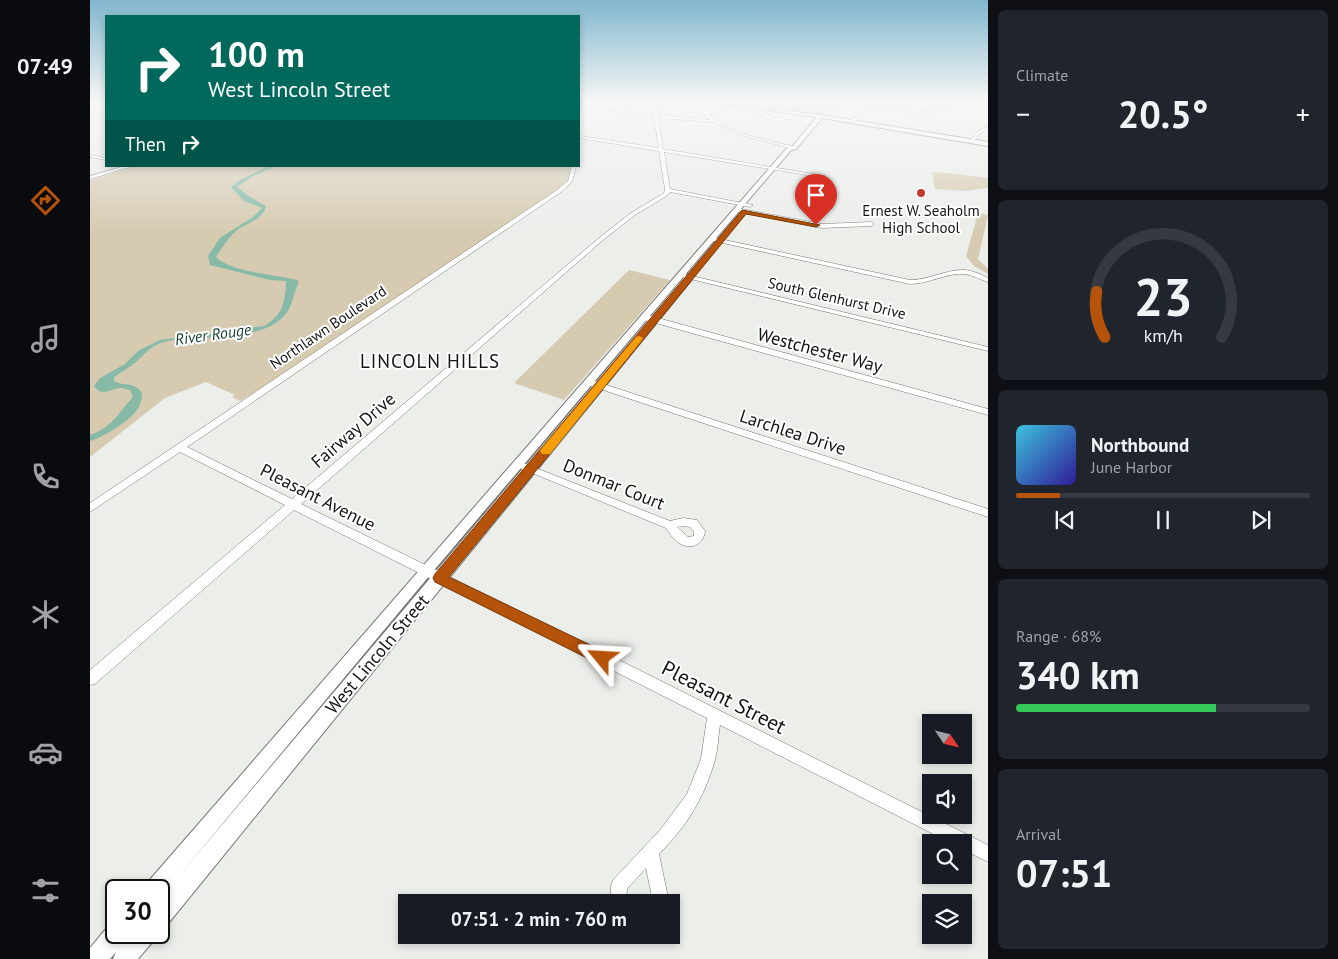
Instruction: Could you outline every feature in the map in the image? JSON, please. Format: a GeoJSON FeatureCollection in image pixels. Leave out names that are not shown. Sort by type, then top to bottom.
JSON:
{"type":"FeatureCollection","features":[{"type":"Feature","properties":{"kind":"street"},"geometry":{"type":"LineString","coordinates":[[627,145],[823,176],[809,195]]}},
{"type":"Feature","properties":{"kind":"street"},"geometry":{"type":"LineString","coordinates":[[659,145],[668,190],[822,226],[871,224]]}},
{"type":"Feature","properties":{"kind":"street"},"geometry":{"type":"LineString","coordinates":[[782,145],[794,148]]}},
{"type":"Feature","properties":{"kind":"street","name":"West Lincoln Street"},"geometry":{"type":"LineString","coordinates":[[164,879],[432,575],[594,384],[654,320],[716,240],[776,169],[795,150],[794,148],[797,145]]}},
{"type":"Feature","properties":{"kind":"street"},"geometry":{"type":"LineString","coordinates":[[90,156],[105,159]]}},
{"type":"Feature","properties":{"kind":"street"},"geometry":{"type":"LineString","coordinates":[[90,178],[128,167]]}},
{"type":"Feature","properties":{"kind":"street","name":"Northlawn Boulevard"},"geometry":{"type":"LineString","coordinates":[[90,508],[564,187],[571,180],[574,167]]}},
{"type":"Feature","properties":{"kind":"street","name":"Fairway Drive"},"geometry":{"type":"LineString","coordinates":[[90,679],[601,239],[632,214],[665,195],[668,190]]}},
{"type":"Feature","properties":{"kind":"street"},"geometry":{"type":"LineString","coordinates":[[716,240],[910,282],[927,282],[960,272],[971,273],[988,280]]}},
{"type":"Feature","properties":{"kind":"street","name":"West Lincoln Street"},"geometry":{"type":"LineString","coordinates":[[594,384],[644,317],[680,275],[716,240]]}},
{"type":"Feature","properties":{"kind":"street","name":"South Glenhurst Drive"},"geometry":{"type":"LineString","coordinates":[[680,275],[988,349]]}},
{"type":"Feature","properties":{"kind":"street","name":"Westchester Way"},"geometry":{"type":"LineString","coordinates":[[644,317],[988,412]]}},
{"type":"Feature","properties":{"kind":"street","name":"Larchlea Drive"},"geometry":{"type":"LineString","coordinates":[[594,384],[988,513]]}},
{"type":"Feature","properties":{"kind":"street","name":"Pleasant Avenue"},"geometry":{"type":"LineString","coordinates":[[180,448],[432,575]]}},
{"type":"Feature","properties":{"kind":"street","name":"Donmar Court"},"geometry":{"type":"LineString","coordinates":[[524,467],[670,525]]}},
{"type":"Feature","properties":{"kind":"street","name":"West Lincoln Street"},"geometry":{"type":"LineString","coordinates":[[170,904],[432,575]]}},
{"type":"Feature","properties":{"kind":"street","name":"Pleasant Street"},"geometry":{"type":"LineString","coordinates":[[432,575],[586,650],[988,854]]}},
{"type":"Feature","properties":{"kind":"street"},"geometry":{"type":"LineString","coordinates":[[618,894],[619,886],[637,864],[651,853],[680,818],[699,788],[708,759],[714,716]]}},
{"type":"Feature","properties":{"kind":"street"},"geometry":{"type":"LineString","coordinates":[[192,846],[206,860]]}},
{"type":"Feature","properties":{"kind":"street"},"geometry":{"type":"LineString","coordinates":[[651,853],[659,894]]}},
{"type":"Feature","properties":{"kind":"street"},"geometry":{"type":"LineString","coordinates":[[95,959],[108,944]]}},
{"type":"Feature","properties":{"kind":"street"},"geometry":{"type":"LineString","coordinates":[[124,959],[136,944]]}},
{"type":"Feature","properties":{"kind":"shaded area"},"geometry":{"type":"Polygon","coordinates":[[[133,167],[575,167],[573,182],[308,361],[240,401],[232,397],[235,395],[206,382],[165,398],[90,457],[90,180],[133,167]]]}},
{"type":"Feature","properties":{"kind":"shaded area"},"geometry":{"type":"Polygon","coordinates":[[[932,173],[988,178],[988,188],[966,191],[935,189],[932,173]]]}},
{"type":"Feature","properties":{"kind":"shaded area"},"geometry":{"type":"Polygon","coordinates":[[[978,213],[988,215],[978,259],[988,269],[988,274],[974,266],[966,256],[978,213]]]}},
{"type":"Feature","properties":{"kind":"shaded area"},"geometry":{"type":"Polygon","coordinates":[[[629,270],[670,280],[564,400],[514,383],[629,270]]]}},
{"type":"Feature","properties":{"kind":"water","name":"River Rouge"},"geometry":{"type":"Polygon","coordinates":[[[267,167],[275,167],[253,176],[237,187],[266,206],[258,218],[233,234],[216,257],[243,270],[297,280],[299,282],[287,312],[273,325],[245,334],[181,339],[161,343],[151,348],[131,366],[114,377],[114,381],[139,389],[142,395],[138,408],[117,428],[90,441],[90,435],[109,424],[133,397],[130,390],[117,388],[103,392],[97,390],[94,386],[100,378],[125,364],[138,351],[160,340],[264,326],[275,317],[282,307],[286,281],[270,280],[210,265],[208,256],[220,238],[253,217],[262,208],[244,201],[231,187],[240,180],[267,167]]]}},
{"type":"Feature","properties":{"kind":"slow traffic"},"geometry":{"type":"LineString","coordinates":[[546,451],[639,338]]}},
{"type":"Feature","properties":{"kind":"place","name":"Ernest W. Seaholm High School"},"geometry":{"type":"Point","coordinates":[921,193]}},
{"type":"Feature","properties":{"kind":"district","name":"LINCOLN HILLS"},"geometry":{"type":"Point","coordinates":[430,361]}},
{"type":"Feature","properties":{"kind":"route"},"geometry":{"type":"LineString","coordinates":[[602,658],[440,578],[744,212],[816,225]]}}]}
